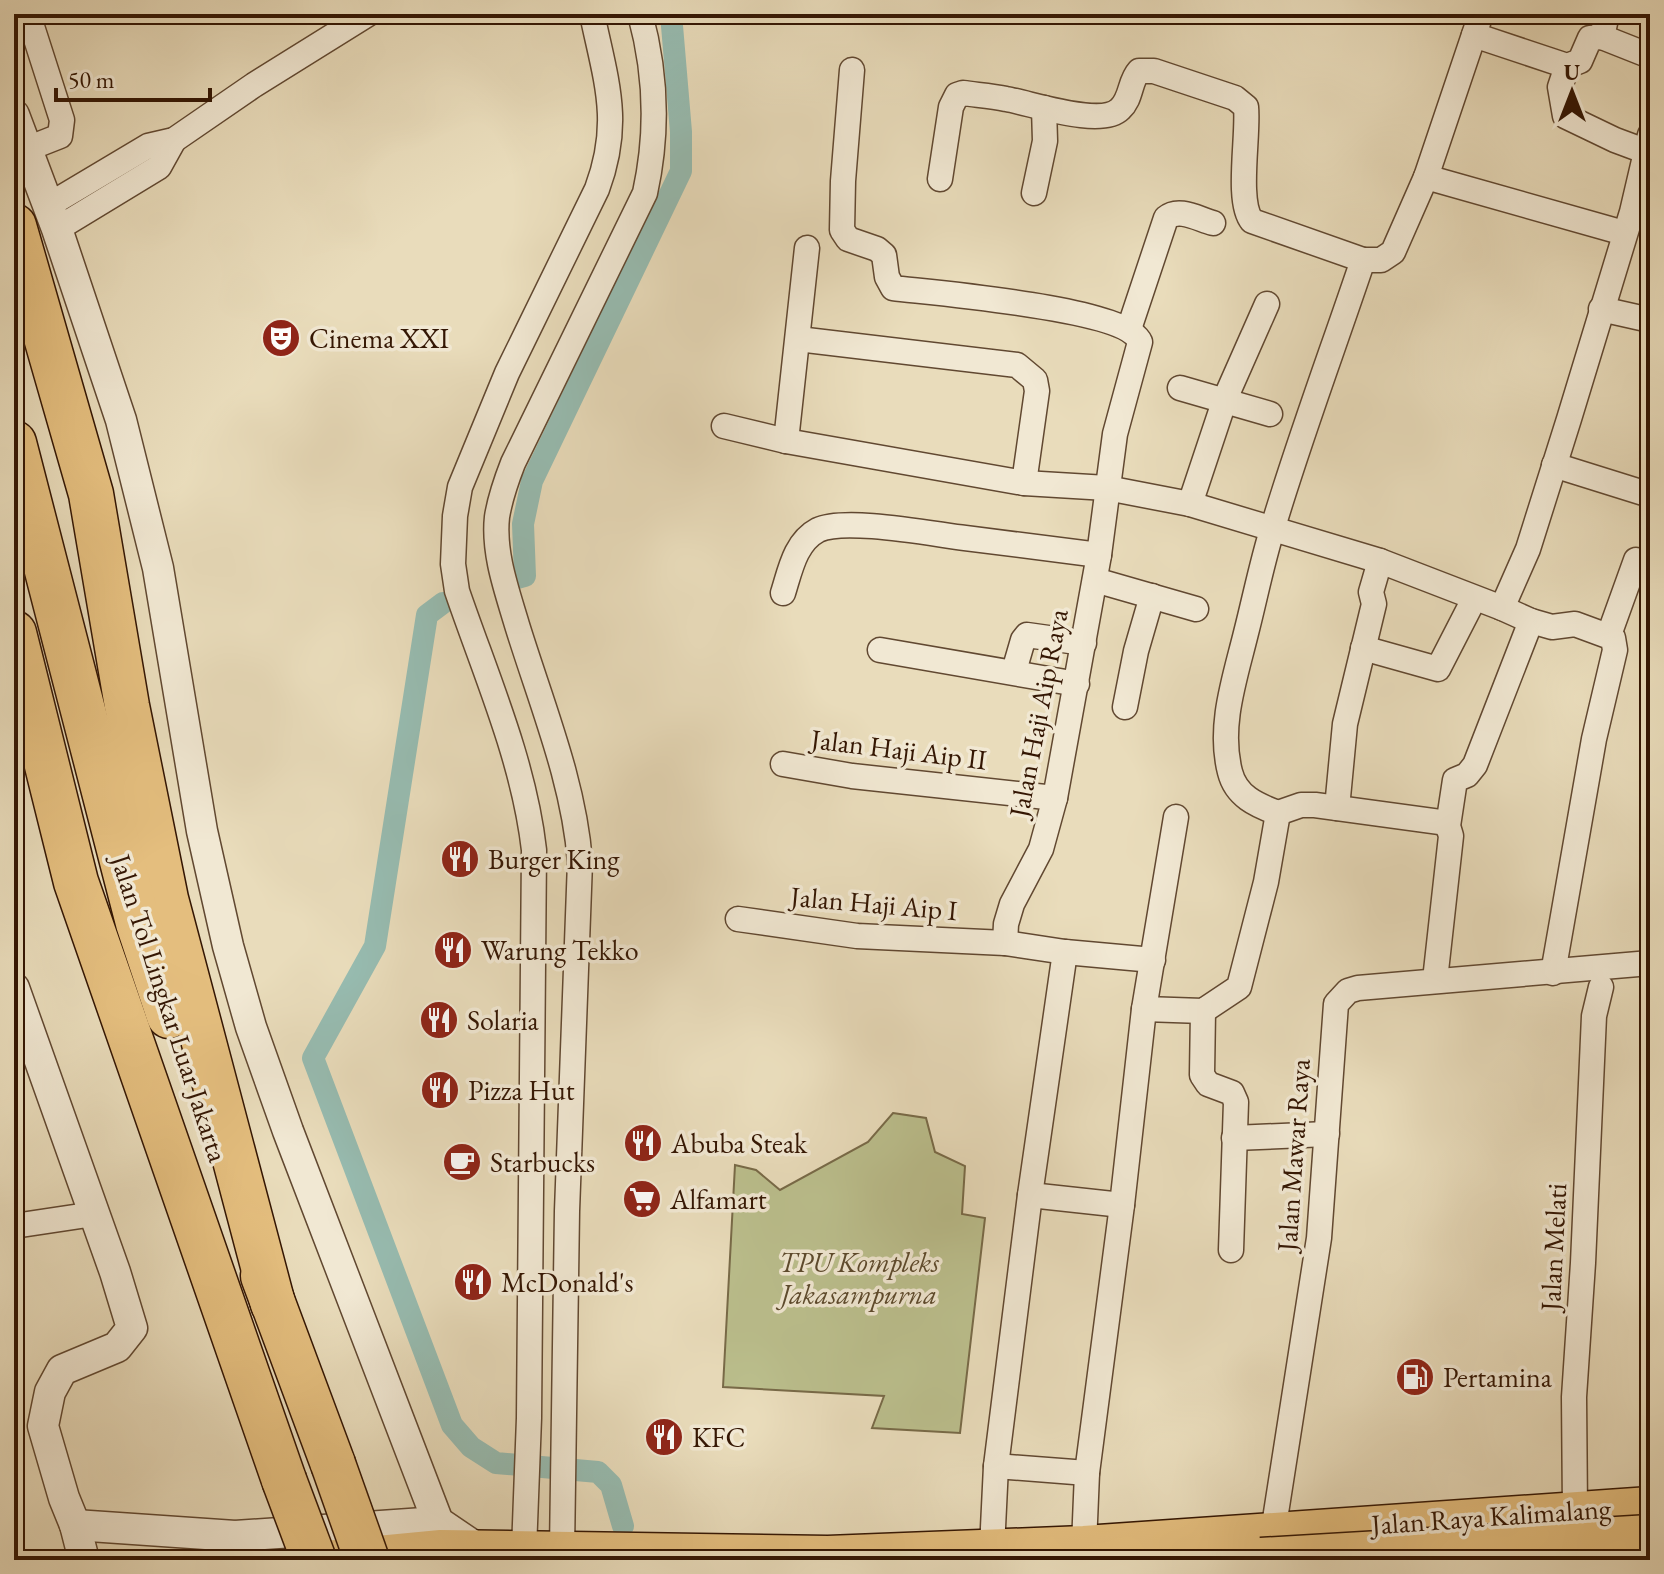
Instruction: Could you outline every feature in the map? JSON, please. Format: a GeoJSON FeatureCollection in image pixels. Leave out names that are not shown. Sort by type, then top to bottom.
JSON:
{"type":"FeatureCollection","features":[{"type":"Feature","properties":{"kind":"highway"},"geometry":{"type":"LineString","coordinates":[[40,220],[127,706],[166,899],[273,1304]]}},
{"type":"Feature","properties":{"kind":"highway","name":"Jalan Tol Lingkar Luar Jakarta"},"geometry":{"type":"LineString","coordinates":[[14,443],[138,923],[210,1136],[367,1560]]}},
{"type":"Feature","properties":{"kind":"highway","name":"Jalan Tol Lingkar Luar Jakarta"},"geometry":{"type":"LineString","coordinates":[[14,633],[76,882],[314,1560]]}},
{"type":"Feature","properties":{"kind":"highway"},"geometry":{"type":"LineString","coordinates":[[14,740],[76,882]]}},
{"type":"Feature","properties":{"kind":"highway"},"geometry":{"type":"LineString","coordinates":[[1267,1546],[1650,1537]]}},
{"type":"Feature","properties":{"kind":"main road","name":"Jalan Raya Kalimalang"},"geometry":{"type":"LineString","coordinates":[[326,1560],[441,1549],[828,1555],[1084,1545],[1267,1546],[1588,1525],[1650,1506]]}},
{"type":"Feature","properties":{"kind":"main road"},"geometry":{"type":"LineString","coordinates":[[1588,1525],[1606,1560]]}},
{"type":"Feature","properties":{"kind":"street"},"geometry":{"type":"LineString","coordinates":[[27,149],[60,136],[63,130],[28,14]]}},
{"type":"Feature","properties":{"kind":"street"},"geometry":{"type":"LineString","coordinates":[[40,220],[148,146],[174,140],[254,85],[368,14]]}},
{"type":"Feature","properties":{"kind":"street"},"geometry":{"type":"LineString","coordinates":[[524,1550],[529,1443],[534,850],[530,812],[517,767],[457,591],[453,564],[455,516],[460,487],[507,373],[606,166],[612,121],[592,14]]}},
{"type":"Feature","properties":{"kind":"street"},"geometry":{"type":"LineString","coordinates":[[562,1550],[567,1211],[579,954],[578,827],[569,787],[502,572],[497,518],[513,463],[645,193],[651,165],[654,110],[653,81],[640,14]]}},
{"type":"Feature","properties":{"kind":"street"},"geometry":{"type":"LineString","coordinates":[[940,179],[951,107],[957,95],[1006,98],[1044,108],[1112,115],[1128,99],[1135,75],[1146,70],[1235,98],[1246,107],[1244,198],[1249,217],[1261,225],[1363,260],[1381,260],[1393,252],[1426,177],[1477,24],[1567,66],[1580,61],[1590,38],[1604,25],[1650,56]]}},
{"type":"Feature","properties":{"kind":"street"},"geometry":{"type":"LineString","coordinates":[[1502,608],[1528,549],[1632,212],[1649,146],[1615,140],[1565,116],[1560,87],[1567,66]]}},
{"type":"Feature","properties":{"kind":"street"},"geometry":{"type":"LineString","coordinates":[[852,70],[842,230],[848,239],[877,249],[884,255],[887,277],[893,288],[1092,315],[1129,329],[1166,218],[1178,213],[1213,223]]}},
{"type":"Feature","properties":{"kind":"street"},"geometry":{"type":"LineString","coordinates":[[1034,193],[1045,141],[1044,108]]}},
{"type":"Feature","properties":{"kind":"street"},"geometry":{"type":"LineString","coordinates":[[14,115],[27,149],[40,220],[121,420],[158,568],[202,831],[228,946],[251,1027],[298,1159],[438,1522],[478,1549]]}},
{"type":"Feature","properties":{"kind":"street"},"geometry":{"type":"LineString","coordinates":[[1426,177],[1624,233]]}},
{"type":"Feature","properties":{"kind":"street"},"geometry":{"type":"LineString","coordinates":[[786,441],[807,248]]}},
{"type":"Feature","properties":{"kind":"street"},"geometry":{"type":"LineString","coordinates":[[1363,260],[1273,527],[1232,690],[1225,737],[1230,773],[1236,789],[1253,803],[1278,813],[1301,805],[1440,822],[1448,826]]}},
{"type":"Feature","properties":{"kind":"street"},"geometry":{"type":"LineString","coordinates":[[1190,504],[1225,399],[1267,304]]}},
{"type":"Feature","properties":{"kind":"street"},"geometry":{"type":"LineString","coordinates":[[1601,309],[1650,320]]}},
{"type":"Feature","properties":{"kind":"street","name":"Jalan Haji Aip Raya"},"geometry":{"type":"LineString","coordinates":[[1005,943],[1012,904],[1041,849],[1055,798],[1095,580],[1115,434],[1140,346],[1140,338],[1129,329]]}},
{"type":"Feature","properties":{"kind":"street"},"geometry":{"type":"LineString","coordinates":[[798,339],[1017,365],[1035,380],[1037,391],[1024,483]]}},
{"type":"Feature","properties":{"kind":"street"},"geometry":{"type":"LineString","coordinates":[[1180,388],[1270,414]]}},
{"type":"Feature","properties":{"kind":"street"},"geometry":{"type":"LineString","coordinates":[[724,426],[786,441],[1024,483],[1107,488],[1190,504],[1380,561],[1531,621],[1552,627],[1575,624],[1609,635],[1616,642],[1615,650],[1594,739],[1553,973]]}},
{"type":"Feature","properties":{"kind":"street"},"geometry":{"type":"LineString","coordinates":[[1554,465],[1650,495]]}},
{"type":"Feature","properties":{"kind":"street"},"geometry":{"type":"LineString","coordinates":[[783,593],[796,553],[808,536],[820,529],[839,526],[896,529],[1099,555]]}},
{"type":"Feature","properties":{"kind":"street"},"geometry":{"type":"LineString","coordinates":[[1609,635],[1636,560]]}},
{"type":"Feature","properties":{"kind":"street"},"geometry":{"type":"LineString","coordinates":[[1337,808],[1345,724],[1380,561]]}},
{"type":"Feature","properties":{"kind":"street"},"geometry":{"type":"LineString","coordinates":[[1095,580],[1196,609]]}},
{"type":"Feature","properties":{"kind":"street"},"geometry":{"type":"LineString","coordinates":[[1125,707],[1136,651],[1152,596]]}},
{"type":"Feature","properties":{"kind":"street"},"geometry":{"type":"LineString","coordinates":[[1363,648],[1438,669],[1474,599]]}},
{"type":"Feature","properties":{"kind":"street"},"geometry":{"type":"LineString","coordinates":[[1435,980],[1455,780],[1470,772],[1475,765],[1531,621]]}},
{"type":"Feature","properties":{"kind":"street"},"geometry":{"type":"LineString","coordinates":[[1014,671],[1027,635],[1084,643]]}},
{"type":"Feature","properties":{"kind":"street"},"geometry":{"type":"LineString","coordinates":[[880,650],[1077,684]]}},
{"type":"Feature","properties":{"kind":"street","name":"Jalan Haji Aip II"},"geometry":{"type":"LineString","coordinates":[[783,764],[852,776],[1055,798]]}},
{"type":"Feature","properties":{"kind":"street"},"geometry":{"type":"LineString","coordinates":[[1144,1009],[1203,1011],[1239,987],[1266,882],[1278,813]]}},
{"type":"Feature","properties":{"kind":"street"},"geometry":{"type":"LineString","coordinates":[[1084,1545],[1087,1473],[1144,1009],[1176,817]]}},
{"type":"Feature","properties":{"kind":"street","name":"Jalan Haji Aip I"},"geometry":{"type":"LineString","coordinates":[[738,919],[857,936],[1005,943],[1153,960]]}},
{"type":"Feature","properties":{"kind":"street"},"geometry":{"type":"LineString","coordinates":[[992,1548],[996,1466],[1065,952]]}},
{"type":"Feature","properties":{"kind":"street","name":"Jalan Mawar Raya"},"geometry":{"type":"LineString","coordinates":[[1267,1546],[1319,1238],[1336,1004],[1348,991],[1358,988],[1650,963]]}},
{"type":"Feature","properties":{"kind":"street","name":"Jalan Melati"},"geometry":{"type":"LineString","coordinates":[[1588,1525],[1574,1397],[1594,1016],[1601,987]]}},
{"type":"Feature","properties":{"kind":"street"},"geometry":{"type":"LineString","coordinates":[[14,988],[132,1328],[117,1347],[62,1370],[50,1392],[43,1426],[84,1560]]}},
{"type":"Feature","properties":{"kind":"street"},"geometry":{"type":"LineString","coordinates":[[1203,1011],[1202,1075],[1208,1084],[1235,1097],[1231,1250]]}},
{"type":"Feature","properties":{"kind":"street"},"geometry":{"type":"LineString","coordinates":[[1234,1138],[1327,1134]]}},
{"type":"Feature","properties":{"kind":"street"},"geometry":{"type":"LineString","coordinates":[[1030,1195],[1122,1205]]}},
{"type":"Feature","properties":{"kind":"street"},"geometry":{"type":"LineString","coordinates":[[14,1226],[94,1214]]}},
{"type":"Feature","properties":{"kind":"street"},"geometry":{"type":"LineString","coordinates":[[996,1466],[1087,1473]]}},
{"type":"Feature","properties":{"kind":"street"},"geometry":{"type":"LineString","coordinates":[[75,1525],[235,1536],[438,1522]]}},
{"type":"Feature","properties":{"kind":"green space","name":"TPU Kompleks Jakasampurna"},"geometry":{"type":"Polygon","coordinates":[[[893,1113],[926,1118],[935,1152],[965,1166],[962,1214],[985,1218],[960,1433],[872,1428],[884,1396],[723,1387],[735,1165],[756,1170],[780,1190],[868,1142],[893,1113]]]}},
{"type":"Feature","properties":{"kind":"waterway"},"geometry":{"type":"LineString","coordinates":[[514,579],[525,576],[523,524],[532,481],[681,171],[681,132],[671,14]]}},
{"type":"Feature","properties":{"kind":"waterway"},"geometry":{"type":"LineString","coordinates":[[443,603],[427,615],[375,946],[313,1058],[452,1425],[471,1447],[496,1463],[598,1472],[611,1485],[623,1526]]}},
{"type":"Feature","properties":{"kind":"place","name":"Cinema XXI"},"geometry":{"type":"Point","coordinates":[281,338]}},
{"type":"Feature","properties":{"kind":"place","name":"Burger King"},"geometry":{"type":"Point","coordinates":[460,859]}},
{"type":"Feature","properties":{"kind":"place","name":"Warung Tekko"},"geometry":{"type":"Point","coordinates":[453,950]}},
{"type":"Feature","properties":{"kind":"place","name":"Solaria"},"geometry":{"type":"Point","coordinates":[439,1020]}},
{"type":"Feature","properties":{"kind":"place","name":"Pizza Hut"},"geometry":{"type":"Point","coordinates":[440,1090]}},
{"type":"Feature","properties":{"kind":"place","name":"Abuba Steak"},"geometry":{"type":"Point","coordinates":[643,1143]}},
{"type":"Feature","properties":{"kind":"place","name":"Starbucks"},"geometry":{"type":"Point","coordinates":[462,1162]}},
{"type":"Feature","properties":{"kind":"place","name":"Alfamart"},"geometry":{"type":"Point","coordinates":[642,1199]}},
{"type":"Feature","properties":{"kind":"place","name":"McDonald's"},"geometry":{"type":"Point","coordinates":[473,1282]}},
{"type":"Feature","properties":{"kind":"place","name":"Pertamina"},"geometry":{"type":"Point","coordinates":[1415,1377]}},
{"type":"Feature","properties":{"kind":"place","name":"KFC"},"geometry":{"type":"Point","coordinates":[664,1437]}}]}
